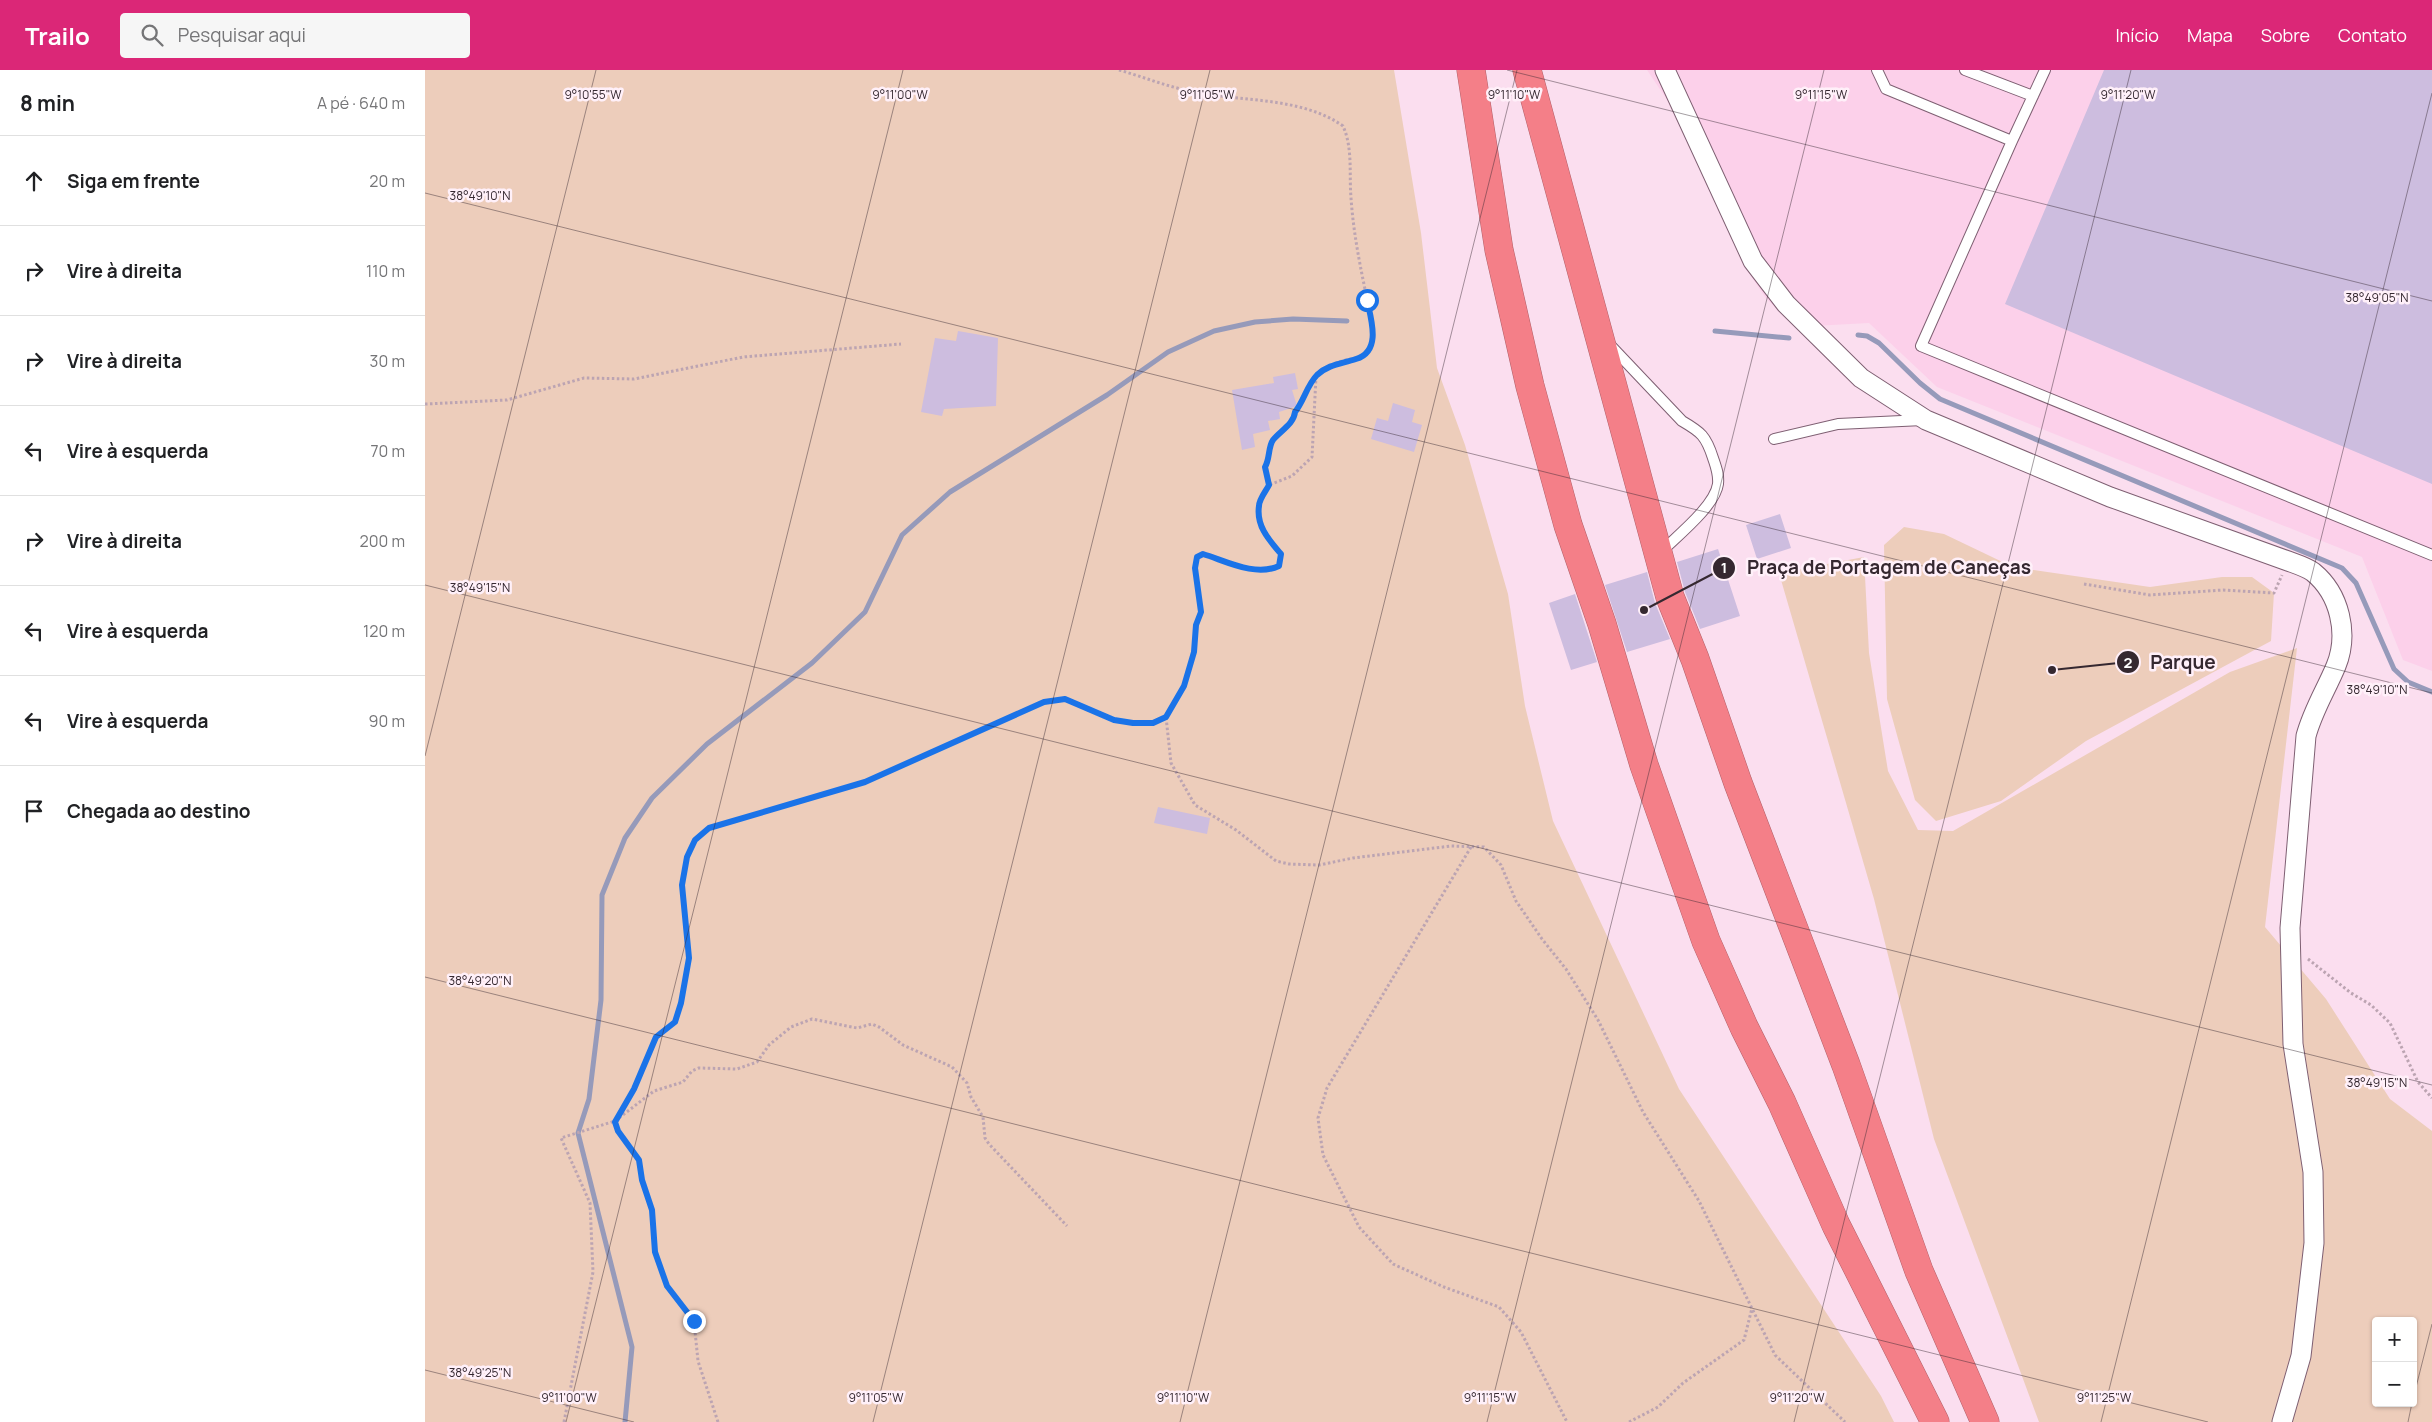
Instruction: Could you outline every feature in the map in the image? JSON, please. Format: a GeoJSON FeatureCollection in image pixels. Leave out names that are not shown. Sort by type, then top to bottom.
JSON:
{"type":"FeatureCollection","features":[{"type":"Feature","properties":{"kind":"highway"},"geometry":{"type":"LineString","coordinates":[[1471,70],[1499,250],[1530,386],[1568,525],[1602,624],[1647,774],[1706,942],[1744,1027],[1782,1103],[1836,1226],[1935,1422]]}},
{"type":"Feature","properties":{"kind":"highway"},"geometry":{"type":"LineString","coordinates":[[1527,70],[1670,597],[1695,659],[1738,783],[1846,1065],[1919,1270],[1985,1422]]}},
{"type":"Feature","properties":{"kind":"street"},"geometry":{"type":"LineString","coordinates":[[1665,70],[1753,261],[1786,304],[1861,378],[1926,420],[2110,497],[2288,561],[2312,572],[2331,593],[2340,614],[2342,630],[2341,648],[2336,666],[2315,706],[2306,736],[2291,928],[2293,1044],[2313,1172],[2314,1243],[2301,1356],[2282,1422]]}},
{"type":"Feature","properties":{"kind":"lane"},"geometry":{"type":"LineString","coordinates":[[1877,70],[1886,89],[2012,141]]}},
{"type":"Feature","properties":{"kind":"lane"},"geometry":{"type":"LineString","coordinates":[[1965,70],[2033,96]]}},
{"type":"Feature","properties":{"kind":"lane"},"geometry":{"type":"LineString","coordinates":[[2045,70],[1921,346],[2432,555]]}},
{"type":"Feature","properties":{"kind":"lane"},"geometry":{"type":"LineString","coordinates":[[1599,333],[1682,421],[1697,429],[1706,438],[1718,472],[1717,486],[1708,505],[1659,554]]}},
{"type":"Feature","properties":{"kind":"lane"},"geometry":{"type":"LineString","coordinates":[[1774,439],[1838,424],[1926,420]]}},
{"type":"Feature","properties":{"kind":"path"},"geometry":{"type":"LineString","coordinates":[[718,1422],[698,1361],[694,1321],[667,1286],[655,1252],[652,1210],[642,1180],[639,1160],[618,1131],[615,1122],[634,1089],[656,1037],[675,1022],[677,1016],[689,958],[682,885],[687,857],[695,840],[709,828],[865,782],[1044,702],[1065,699],[1114,720],[1133,723],[1153,723],[1166,717],[1184,686],[1194,652],[1196,625],[1201,612],[1199,583],[1195,568],[1197,557],[1203,554],[1245,568],[1269,570],[1279,566],[1281,554],[1265,536],[1260,520],[1259,505],[1269,485],[1265,467],[1270,460],[1271,442],[1294,418],[1295,412],[1316,376],[1333,364],[1358,359],[1369,350],[1373,339],[1373,327],[1357,248],[1351,197],[1349,144],[1343,126],[1319,112],[1287,105],[1195,92],[1119,70]]}},
{"type":"Feature","properties":{"kind":"path"},"geometry":{"type":"LineString","coordinates":[[425,404],[507,400],[584,378],[634,379],[743,357],[901,344]]}},
{"type":"Feature","properties":{"kind":"path"},"geometry":{"type":"LineString","coordinates":[[1269,485],[1292,476],[1312,457],[1316,376]]}},
{"type":"Feature","properties":{"kind":"path"},"geometry":{"type":"LineString","coordinates":[[2084,584],[2150,595],[2223,590],[2274,593],[2288,561]]}},
{"type":"Feature","properties":{"kind":"path"},"geometry":{"type":"LineString","coordinates":[[1166,717],[1171,762],[1195,805],[1236,830],[1275,861],[1289,864],[1319,865],[1363,857],[1451,846],[1484,847],[1501,865],[1516,901],[1541,939],[1566,970],[1598,1020],[1643,1112],[1699,1200],[1775,1355],[1845,1422]]}},
{"type":"Feature","properties":{"kind":"path"},"geometry":{"type":"LineString","coordinates":[[1471,847],[1327,1088],[1317,1118],[1323,1155],[1359,1227],[1393,1264],[1444,1287],[1499,1307],[1521,1332],[1567,1422]]}},
{"type":"Feature","properties":{"kind":"path"},"geometry":{"type":"LineString","coordinates":[[2292,946],[2351,993],[2371,1004],[2390,1023],[2418,1082],[2432,1098]]}},
{"type":"Feature","properties":{"kind":"path"},"geometry":{"type":"LineString","coordinates":[[564,1422],[593,1272],[590,1203],[561,1138],[615,1122],[654,1091],[683,1082],[692,1071],[699,1068],[737,1069],[757,1062],[769,1045],[797,1023],[812,1019],[857,1028],[872,1024],[879,1027],[903,1046],[951,1067],[967,1083],[971,1098],[983,1117],[985,1138],[989,1144],[1067,1226]]}},
{"type":"Feature","properties":{"kind":"path"},"geometry":{"type":"LineString","coordinates":[[1629,1422],[1658,1407],[1683,1382],[1744,1340],[1752,1307]]}},
{"type":"Feature","properties":{"kind":"shaded area"},"geometry":{"type":"Polygon","coordinates":[[[425,70],[1394,70],[1421,233],[1437,368],[1465,445],[1508,594],[1525,706],[1553,821],[1679,1089],[1881,1396],[1894,1422],[425,1422],[425,70]]]}},
{"type":"Feature","properties":{"kind":"shaded area"},"geometry":{"type":"Polygon","coordinates":[[[1647,70],[2432,70],[2432,671],[2403,660],[2362,557],[1937,387],[1869,323],[1795,327],[1765,297],[1745,267],[1686,128],[1647,70]]]}},
{"type":"Feature","properties":{"kind":"shaded area"},"geometry":{"type":"Polygon","coordinates":[[[1904,527],[1944,534],[2013,567],[2150,587],[2222,577],[2252,577],[2274,593],[2271,641],[2086,741],[2001,801],[1936,821],[1915,800],[1887,699],[1884,545],[1904,527]]]}},
{"type":"Feature","properties":{"kind":"shaded area"},"geometry":{"type":"Polygon","coordinates":[[[1864,557],[1869,653],[1888,771],[1918,830],[1953,831],[2230,672],[2297,648],[2265,927],[2326,999],[2390,1099],[2432,1131],[2432,1422],[2039,1422],[1934,1139],[1874,899],[1779,573],[1864,557]]]}},
{"type":"Feature","properties":{"kind":"building"},"geometry":{"type":"Polygon","coordinates":[[[2104,70],[2432,70],[2432,484],[2005,304],[2104,70]]]}},
{"type":"Feature","properties":{"kind":"building"},"geometry":{"type":"Polygon","coordinates":[[[958,331],[998,338],[996,406],[944,409],[942,416],[921,412],[935,338],[956,341],[958,331]]]}},
{"type":"Feature","properties":{"kind":"building"},"geometry":{"type":"Polygon","coordinates":[[[1295,373],[1298,389],[1292,390],[1297,406],[1279,412],[1280,419],[1268,421],[1270,430],[1253,434],[1255,447],[1242,450],[1232,390],[1274,383],[1273,377],[1295,373]]]}},
{"type":"Feature","properties":{"kind":"building"},"geometry":{"type":"Polygon","coordinates":[[[1393,403],[1415,410],[1412,422],[1422,425],[1414,452],[1371,439],[1377,418],[1388,421],[1393,403]]]}},
{"type":"Feature","properties":{"kind":"building"},"geometry":{"type":"Polygon","coordinates":[[[1780,514],[1791,548],[1757,559],[1746,525],[1780,514]]]}},
{"type":"Feature","properties":{"kind":"building"},"geometry":{"type":"Polygon","coordinates":[[[1718,549],[1740,616],[1700,629],[1685,592],[1677,562],[1718,549]]]}},
{"type":"Feature","properties":{"kind":"building"},"geometry":{"type":"Polygon","coordinates":[[[1647,572],[1655,603],[1670,639],[1627,652],[1605,585],[1647,572]]]}},
{"type":"Feature","properties":{"kind":"building"},"geometry":{"type":"Polygon","coordinates":[[[1575,594],[1597,662],[1571,670],[1549,603],[1575,594]]]}},
{"type":"Feature","properties":{"kind":"building"},"geometry":{"type":"Polygon","coordinates":[[[1158,807],[1210,818],[1207,834],[1154,823],[1158,807]]]}},
{"type":"Feature","properties":{"kind":"waterway"},"geometry":{"type":"LineString","coordinates":[[625,1422],[632,1347],[578,1133],[589,1099],[601,1000],[602,895],[625,838],[652,798],[707,744],[812,663],[865,612],[902,535],[950,492],[1107,395],[1168,352],[1214,331],[1255,322],[1293,319],[1347,321]]}},
{"type":"Feature","properties":{"kind":"waterway"},"geometry":{"type":"LineString","coordinates":[[1715,331],[1789,338]]}},
{"type":"Feature","properties":{"kind":"waterway"},"geometry":{"type":"LineString","coordinates":[[1858,335],[1867,336],[1879,343],[1920,383],[1940,399],[2342,568],[2356,583],[2394,669],[2408,682],[2432,692]]}},
{"type":"Feature","properties":{"kind":"place","name":"Praça de Portagem de Caneças"},"geometry":{"type":"Point","coordinates":[1644,610]}},
{"type":"Feature","properties":{"kind":"place","name":"Parque"},"geometry":{"type":"Point","coordinates":[2052,670]}},
{"type":"Feature","properties":{"kind":"route"},"geometry":{"type":"LineString","coordinates":[[694,1321],[667,1286],[655,1252],[656,1242],[652,1210],[642,1180],[639,1160],[618,1131],[615,1122],[634,1089],[656,1037],[675,1022],[681,1003],[689,958],[682,885],[687,857],[695,840],[709,828],[865,782],[1044,702],[1065,699],[1114,720],[1133,723],[1153,723],[1166,717],[1174,707],[1184,686],[1194,652],[1196,625],[1201,612],[1199,583],[1195,568],[1197,557],[1203,554],[1245,568],[1269,570],[1279,566],[1281,554],[1265,536],[1260,520],[1259,505],[1269,485],[1265,467],[1270,460],[1271,442],[1294,418],[1295,412],[1316,376],[1333,364],[1358,359],[1369,350],[1373,339],[1373,327],[1367,300]]}}]}
